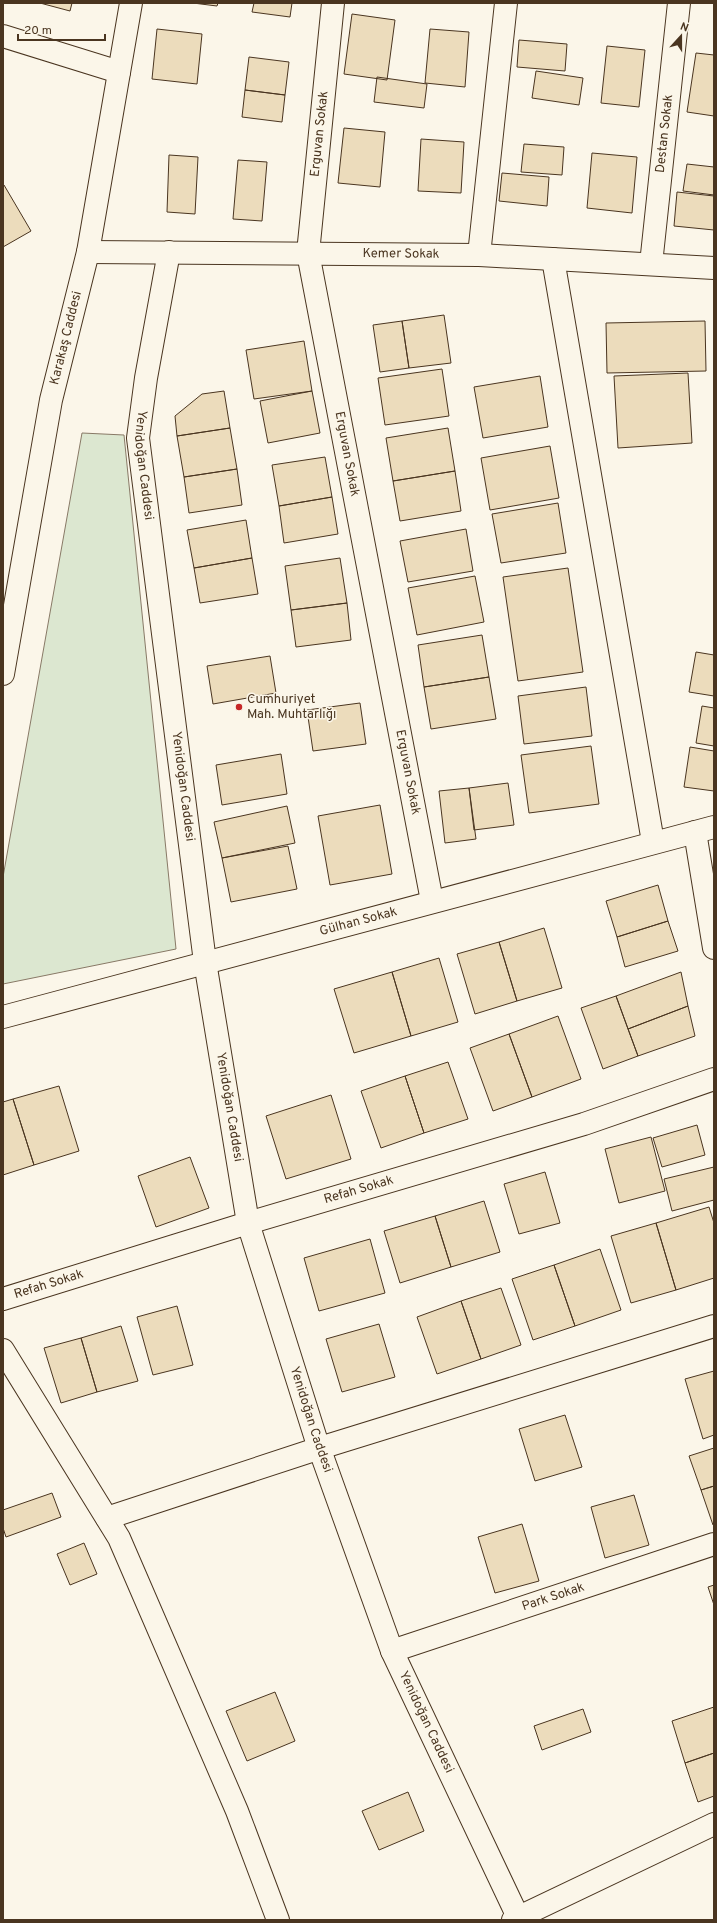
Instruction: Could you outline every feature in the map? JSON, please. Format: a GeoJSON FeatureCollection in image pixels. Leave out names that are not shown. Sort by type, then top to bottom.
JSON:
{"type":"FeatureCollection","features":[{"type":"Feature","properties":{"kind":"street","name":"Karakaş Caddesi"},"geometry":{"type":"LineString","coordinates":[[3,674],[52,400],[88,252],[131,3]]}},
{"type":"Feature","properties":{"kind":"street","name":"Erguvan Sokak"},"geometry":{"type":"LineString","coordinates":[[333,3],[308,253],[432,901]]}},
{"type":"Feature","properties":{"kind":"street"},"geometry":{"type":"LineString","coordinates":[[479,255],[506,3]]}},
{"type":"Feature","properties":{"kind":"street","name":"Destan Sokak"},"geometry":{"type":"LineString","coordinates":[[651,264],[679,3]]}},
{"type":"Feature","properties":{"kind":"street"},"geometry":{"type":"LineString","coordinates":[[3,36],[119,72]]}},
{"type":"Feature","properties":{"kind":"street","name":"Kemer Sokak"},"geometry":{"type":"LineString","coordinates":[[88,252],[479,255],[714,268]]}},
{"type":"Feature","properties":{"kind":"street","name":"Yenidoğan Caddesi"},"geometry":{"type":"LineString","coordinates":[[169,252],[146,378],[138,438],[206,962],[248,1223],[320,1448],[392,1650],[516,1919]]}},
{"type":"Feature","properties":{"kind":"street"},"geometry":{"type":"LineString","coordinates":[[552,259],[653,842]]}},
{"type":"Feature","properties":{"kind":"street"},"geometry":{"type":"LineString","coordinates":[[704,829],[714,948]]}},
{"type":"Feature","properties":{"kind":"street","name":"Gülhan Sokak"},"geometry":{"type":"LineString","coordinates":[[3,1017],[704,829]]}},
{"type":"Feature","properties":{"kind":"street","name":"Refah Sokak"},"geometry":{"type":"LineString","coordinates":[[3,1299],[248,1223],[584,1124],[714,1079]]}},
{"type":"Feature","properties":{"kind":"street"},"geometry":{"type":"LineString","coordinates":[[106,1518],[320,1448],[714,1326]]}},
{"type":"Feature","properties":{"kind":"street"},"geometry":{"type":"LineString","coordinates":[[3,1350],[119,1538],[237,1811],[278,1920]]}},
{"type":"Feature","properties":{"kind":"street","name":"Park Sokak"},"geometry":{"type":"LineString","coordinates":[[392,1650],[714,1544]]}},
{"type":"Feature","properties":{"kind":"street"},"geometry":{"type":"LineString","coordinates":[[516,1919],[714,1824]]}},
{"type":"Feature","properties":{"kind":"green space"},"geometry":{"type":"Polygon","coordinates":[[[82,433],[124,435],[176,949],[3,984],[3,877],[82,433]]]}},
{"type":"Feature","properties":{"kind":"building"},"geometry":{"type":"Polygon","coordinates":[[[40,3],[72,3],[70,11],[40,3]]]}},
{"type":"Feature","properties":{"kind":"building"},"geometry":{"type":"Polygon","coordinates":[[[193,3],[218,3],[217,6],[193,3]]]}},
{"type":"Feature","properties":{"kind":"building"},"geometry":{"type":"Polygon","coordinates":[[[254,3],[292,3],[290,17],[252,12],[254,3]]]}},
{"type":"Feature","properties":{"kind":"building"},"geometry":{"type":"Polygon","coordinates":[[[352,14],[395,20],[387,80],[344,74],[352,14]]]}},
{"type":"Feature","properties":{"kind":"building"},"geometry":{"type":"Polygon","coordinates":[[[157,29],[202,34],[197,84],[152,79],[157,29]]]}},
{"type":"Feature","properties":{"kind":"building"},"geometry":{"type":"Polygon","coordinates":[[[430,29],[469,32],[465,87],[425,83],[430,29]]]}},
{"type":"Feature","properties":{"kind":"building"},"geometry":{"type":"Polygon","coordinates":[[[519,40],[567,44],[565,71],[517,67],[519,40]]]}},
{"type":"Feature","properties":{"kind":"building"},"geometry":{"type":"Polygon","coordinates":[[[607,46],[645,50],[639,107],[601,103],[607,46]]]}},
{"type":"Feature","properties":{"kind":"building"},"geometry":{"type":"Polygon","coordinates":[[[696,53],[714,55],[714,116],[687,112],[696,53]]]}},
{"type":"Feature","properties":{"kind":"building"},"geometry":{"type":"Polygon","coordinates":[[[249,57],[289,62],[285,95],[245,90],[249,57]]]}},
{"type":"Feature","properties":{"kind":"building"},"geometry":{"type":"Polygon","coordinates":[[[536,71],[583,78],[579,105],[532,98],[536,71]]]}},
{"type":"Feature","properties":{"kind":"building"},"geometry":{"type":"Polygon","coordinates":[[[377,77],[427,84],[424,108],[374,102],[377,77]]]}},
{"type":"Feature","properties":{"kind":"building"},"geometry":{"type":"Polygon","coordinates":[[[245,90],[285,95],[282,122],[242,117],[245,90]]]}},
{"type":"Feature","properties":{"kind":"building"},"geometry":{"type":"Polygon","coordinates":[[[344,128],[385,132],[380,187],[338,183],[344,128]]]}},
{"type":"Feature","properties":{"kind":"building"},"geometry":{"type":"Polygon","coordinates":[[[421,139],[464,142],[461,193],[418,191],[421,139]]]}},
{"type":"Feature","properties":{"kind":"building"},"geometry":{"type":"Polygon","coordinates":[[[524,144],[564,147],[562,175],[521,172],[524,144]]]}},
{"type":"Feature","properties":{"kind":"building"},"geometry":{"type":"Polygon","coordinates":[[[592,153],[637,157],[632,213],[587,208],[592,153]]]}},
{"type":"Feature","properties":{"kind":"building"},"geometry":{"type":"Polygon","coordinates":[[[169,155],[198,157],[195,214],[167,212],[169,155]]]}},
{"type":"Feature","properties":{"kind":"building"},"geometry":{"type":"Polygon","coordinates":[[[238,160],[267,162],[262,221],[233,219],[238,160]]]}},
{"type":"Feature","properties":{"kind":"building"},"geometry":{"type":"Polygon","coordinates":[[[687,164],[714,167],[714,195],[683,191],[687,164]]]}},
{"type":"Feature","properties":{"kind":"building"},"geometry":{"type":"Polygon","coordinates":[[[502,173],[549,177],[547,206],[499,201],[502,173]]]}},
{"type":"Feature","properties":{"kind":"building"},"geometry":{"type":"Polygon","coordinates":[[[4,185],[31,231],[3,247],[3,186],[4,185]]]}},
{"type":"Feature","properties":{"kind":"building"},"geometry":{"type":"Polygon","coordinates":[[[677,192],[714,196],[714,230],[674,226],[677,192]]]}},
{"type":"Feature","properties":{"kind":"building"},"geometry":{"type":"Polygon","coordinates":[[[444,315],[451,363],[409,368],[402,321],[444,315]]]}},
{"type":"Feature","properties":{"kind":"building"},"geometry":{"type":"Polygon","coordinates":[[[402,321],[409,368],[380,372],[373,325],[402,321]]]}},
{"type":"Feature","properties":{"kind":"building"},"geometry":{"type":"Polygon","coordinates":[[[705,321],[706,371],[607,373],[606,323],[705,321]]]}},
{"type":"Feature","properties":{"kind":"building"},"geometry":{"type":"Polygon","coordinates":[[[304,341],[312,391],[254,399],[246,350],[304,341]]]}},
{"type":"Feature","properties":{"kind":"building"},"geometry":{"type":"Polygon","coordinates":[[[442,369],[449,416],[385,425],[378,378],[442,369]]]}},
{"type":"Feature","properties":{"kind":"building"},"geometry":{"type":"Polygon","coordinates":[[[688,373],[692,443],[618,448],[614,376],[688,373]]]}},
{"type":"Feature","properties":{"kind":"building"},"geometry":{"type":"Polygon","coordinates":[[[540,376],[548,427],[483,438],[474,387],[540,376]]]}},
{"type":"Feature","properties":{"kind":"building"},"geometry":{"type":"Polygon","coordinates":[[[224,391],[230,428],[177,436],[175,416],[202,394],[224,391]]]}},
{"type":"Feature","properties":{"kind":"building"},"geometry":{"type":"Polygon","coordinates":[[[312,391],[320,433],[268,443],[260,401],[312,391]]]}},
{"type":"Feature","properties":{"kind":"building"},"geometry":{"type":"Polygon","coordinates":[[[230,428],[237,469],[184,477],[177,436],[230,428]]]}},
{"type":"Feature","properties":{"kind":"building"},"geometry":{"type":"Polygon","coordinates":[[[448,428],[455,471],[393,481],[386,438],[448,428]]]}},
{"type":"Feature","properties":{"kind":"building"},"geometry":{"type":"Polygon","coordinates":[[[550,446],[559,498],[490,510],[481,458],[550,446]]]}},
{"type":"Feature","properties":{"kind":"building"},"geometry":{"type":"Polygon","coordinates":[[[325,457],[332,497],[279,506],[272,465],[325,457]]]}},
{"type":"Feature","properties":{"kind":"building"},"geometry":{"type":"Polygon","coordinates":[[[237,469],[242,505],[189,513],[184,477],[237,469]]]}},
{"type":"Feature","properties":{"kind":"building"},"geometry":{"type":"Polygon","coordinates":[[[455,471],[461,511],[400,521],[393,481],[455,471]]]}},
{"type":"Feature","properties":{"kind":"building"},"geometry":{"type":"Polygon","coordinates":[[[332,497],[338,534],[284,543],[279,506],[332,497]]]}},
{"type":"Feature","properties":{"kind":"building"},"geometry":{"type":"Polygon","coordinates":[[[558,503],[566,553],[501,563],[492,514],[558,503]]]}},
{"type":"Feature","properties":{"kind":"building"},"geometry":{"type":"Polygon","coordinates":[[[246,520],[252,558],[194,568],[187,530],[246,520]]]}},
{"type":"Feature","properties":{"kind":"building"},"geometry":{"type":"Polygon","coordinates":[[[466,529],[473,571],[408,582],[400,541],[466,529]]]}},
{"type":"Feature","properties":{"kind":"building"},"geometry":{"type":"Polygon","coordinates":[[[252,558],[258,594],[200,603],[194,568],[252,558]]]}},
{"type":"Feature","properties":{"kind":"building"},"geometry":{"type":"Polygon","coordinates":[[[340,558],[347,603],[291,610],[285,566],[340,558]]]}},
{"type":"Feature","properties":{"kind":"building"},"geometry":{"type":"Polygon","coordinates":[[[568,568],[583,672],[518,681],[503,577],[568,568]]]}},
{"type":"Feature","properties":{"kind":"building"},"geometry":{"type":"Polygon","coordinates":[[[475,576],[484,622],[417,635],[408,588],[475,576]]]}},
{"type":"Feature","properties":{"kind":"building"},"geometry":{"type":"Polygon","coordinates":[[[347,603],[351,640],[296,647],[291,610],[347,603]]]}},
{"type":"Feature","properties":{"kind":"building"},"geometry":{"type":"Polygon","coordinates":[[[482,635],[489,677],[424,687],[418,645],[482,635]]]}},
{"type":"Feature","properties":{"kind":"building"},"geometry":{"type":"Polygon","coordinates":[[[696,652],[714,655],[714,696],[689,692],[696,652]]]}},
{"type":"Feature","properties":{"kind":"building"},"geometry":{"type":"Polygon","coordinates":[[[270,656],[276,693],[213,704],[207,666],[270,656]]]}},
{"type":"Feature","properties":{"kind":"building"},"geometry":{"type":"Polygon","coordinates":[[[489,677],[496,719],[431,729],[424,687],[489,677]]]}},
{"type":"Feature","properties":{"kind":"building"},"geometry":{"type":"Polygon","coordinates":[[[586,687],[592,736],[524,744],[518,696],[586,687]]]}},
{"type":"Feature","properties":{"kind":"building"},"geometry":{"type":"Polygon","coordinates":[[[360,703],[366,744],[313,751],[307,710],[360,703]]]}},
{"type":"Feature","properties":{"kind":"building"},"geometry":{"type":"Polygon","coordinates":[[[702,706],[714,708],[714,746],[696,743],[702,706]]]}},
{"type":"Feature","properties":{"kind":"building"},"geometry":{"type":"Polygon","coordinates":[[[591,746],[599,804],[529,813],[521,755],[591,746]]]}},
{"type":"Feature","properties":{"kind":"building"},"geometry":{"type":"Polygon","coordinates":[[[690,747],[714,751],[714,791],[684,787],[690,747]]]}},
{"type":"Feature","properties":{"kind":"building"},"geometry":{"type":"Polygon","coordinates":[[[281,754],[287,794],[222,805],[216,765],[281,754]]]}},
{"type":"Feature","properties":{"kind":"building"},"geometry":{"type":"Polygon","coordinates":[[[508,783],[514,825],[474,830],[469,788],[508,783]]]}},
{"type":"Feature","properties":{"kind":"building"},"geometry":{"type":"Polygon","coordinates":[[[469,788],[476,839],[445,843],[439,791],[469,788]]]}},
{"type":"Feature","properties":{"kind":"building"},"geometry":{"type":"Polygon","coordinates":[[[380,805],[392,874],[330,885],[318,816],[380,805]]]}},
{"type":"Feature","properties":{"kind":"building"},"geometry":{"type":"Polygon","coordinates":[[[287,806],[295,843],[222,858],[214,822],[287,806]]]}},
{"type":"Feature","properties":{"kind":"building"},"geometry":{"type":"Polygon","coordinates":[[[288,846],[297,889],[231,902],[222,858],[288,846]]]}},
{"type":"Feature","properties":{"kind":"building"},"geometry":{"type":"Polygon","coordinates":[[[658,885],[668,921],[617,937],[606,901],[658,885]]]}},
{"type":"Feature","properties":{"kind":"building"},"geometry":{"type":"Polygon","coordinates":[[[668,921],[678,951],[625,967],[617,937],[668,921]]]}},
{"type":"Feature","properties":{"kind":"building"},"geometry":{"type":"Polygon","coordinates":[[[544,928],[562,988],[517,1001],[499,942],[544,928]]]}},
{"type":"Feature","properties":{"kind":"building"},"geometry":{"type":"Polygon","coordinates":[[[499,942],[517,1001],[475,1014],[457,954],[499,942]]]}},
{"type":"Feature","properties":{"kind":"building"},"geometry":{"type":"Polygon","coordinates":[[[439,958],[458,1022],[411,1036],[392,972],[439,958]]]}},
{"type":"Feature","properties":{"kind":"building"},"geometry":{"type":"Polygon","coordinates":[[[392,972],[411,1036],[354,1053],[334,989],[392,972]]]}},
{"type":"Feature","properties":{"kind":"building"},"geometry":{"type":"Polygon","coordinates":[[[681,972],[688,1006],[628,1029],[616,996],[681,972]]]}},
{"type":"Feature","properties":{"kind":"building"},"geometry":{"type":"Polygon","coordinates":[[[616,996],[638,1056],[603,1069],[581,1008],[616,996]]]}},
{"type":"Feature","properties":{"kind":"building"},"geometry":{"type":"Polygon","coordinates":[[[688,1006],[695,1036],[638,1056],[628,1029],[688,1006]]]}},
{"type":"Feature","properties":{"kind":"building"},"geometry":{"type":"Polygon","coordinates":[[[558,1016],[581,1079],[532,1097],[509,1034],[558,1016]]]}},
{"type":"Feature","properties":{"kind":"building"},"geometry":{"type":"Polygon","coordinates":[[[509,1034],[532,1097],[493,1111],[470,1048],[509,1034]]]}},
{"type":"Feature","properties":{"kind":"building"},"geometry":{"type":"Polygon","coordinates":[[[448,1062],[468,1119],[424,1133],[405,1076],[448,1062]]]}},
{"type":"Feature","properties":{"kind":"building"},"geometry":{"type":"Polygon","coordinates":[[[405,1076],[424,1133],[381,1148],[361,1091],[405,1076]]]}},
{"type":"Feature","properties":{"kind":"building"},"geometry":{"type":"Polygon","coordinates":[[[59,1086],[79,1151],[34,1165],[13,1099],[59,1086]]]}},
{"type":"Feature","properties":{"kind":"building"},"geometry":{"type":"Polygon","coordinates":[[[331,1095],[351,1159],[286,1179],[266,1116],[331,1095]]]}},
{"type":"Feature","properties":{"kind":"building"},"geometry":{"type":"Polygon","coordinates":[[[13,1099],[34,1165],[3,1175],[3,1102],[13,1099]]]}},
{"type":"Feature","properties":{"kind":"building"},"geometry":{"type":"Polygon","coordinates":[[[697,1125],[705,1155],[662,1167],[653,1138],[697,1125]]]}},
{"type":"Feature","properties":{"kind":"building"},"geometry":{"type":"Polygon","coordinates":[[[651,1137],[665,1191],[619,1203],[605,1149],[651,1137]]]}},
{"type":"Feature","properties":{"kind":"building"},"geometry":{"type":"Polygon","coordinates":[[[190,1157],[209,1208],[156,1227],[138,1176],[190,1157]]]}},
{"type":"Feature","properties":{"kind":"building"},"geometry":{"type":"Polygon","coordinates":[[[714,1167],[714,1200],[672,1211],[664,1179],[714,1167]]]}},
{"type":"Feature","properties":{"kind":"building"},"geometry":{"type":"Polygon","coordinates":[[[545,1172],[560,1223],[519,1234],[504,1184],[545,1172]]]}},
{"type":"Feature","properties":{"kind":"building"},"geometry":{"type":"Polygon","coordinates":[[[484,1201],[500,1252],[451,1267],[435,1216],[484,1201]]]}},
{"type":"Feature","properties":{"kind":"building"},"geometry":{"type":"Polygon","coordinates":[[[709,1207],[714,1223],[714,1278],[676,1290],[656,1223],[709,1207]]]}},
{"type":"Feature","properties":{"kind":"building"},"geometry":{"type":"Polygon","coordinates":[[[435,1216],[451,1267],[400,1283],[384,1231],[435,1216]]]}},
{"type":"Feature","properties":{"kind":"building"},"geometry":{"type":"Polygon","coordinates":[[[656,1223],[676,1290],[631,1303],[611,1236],[656,1223]]]}},
{"type":"Feature","properties":{"kind":"building"},"geometry":{"type":"Polygon","coordinates":[[[370,1239],[385,1293],[319,1311],[304,1258],[370,1239]]]}},
{"type":"Feature","properties":{"kind":"building"},"geometry":{"type":"Polygon","coordinates":[[[600,1249],[621,1310],[575,1326],[554,1265],[600,1249]]]}},
{"type":"Feature","properties":{"kind":"building"},"geometry":{"type":"Polygon","coordinates":[[[554,1265],[575,1326],[533,1340],[512,1279],[554,1265]]]}},
{"type":"Feature","properties":{"kind":"building"},"geometry":{"type":"Polygon","coordinates":[[[501,1288],[521,1345],[481,1359],[461,1301],[501,1288]]]}},
{"type":"Feature","properties":{"kind":"building"},"geometry":{"type":"Polygon","coordinates":[[[461,1301],[481,1359],[437,1374],[417,1317],[461,1301]]]}},
{"type":"Feature","properties":{"kind":"building"},"geometry":{"type":"Polygon","coordinates":[[[177,1306],[193,1365],[153,1375],[137,1317],[177,1306]]]}},
{"type":"Feature","properties":{"kind":"building"},"geometry":{"type":"Polygon","coordinates":[[[379,1324],[395,1377],[342,1392],[326,1339],[379,1324]]]}},
{"type":"Feature","properties":{"kind":"building"},"geometry":{"type":"Polygon","coordinates":[[[121,1326],[138,1381],[97,1392],[81,1338],[121,1326]]]}},
{"type":"Feature","properties":{"kind":"building"},"geometry":{"type":"Polygon","coordinates":[[[81,1338],[97,1392],[61,1403],[44,1348],[81,1338]]]}},
{"type":"Feature","properties":{"kind":"building"},"geometry":{"type":"Polygon","coordinates":[[[714,1371],[714,1435],[703,1439],[685,1379],[714,1371]]]}},
{"type":"Feature","properties":{"kind":"building"},"geometry":{"type":"Polygon","coordinates":[[[565,1415],[582,1467],[535,1481],[519,1429],[565,1415]]]}},
{"type":"Feature","properties":{"kind":"building"},"geometry":{"type":"Polygon","coordinates":[[[714,1448],[714,1486],[701,1490],[689,1456],[714,1448]]]}},
{"type":"Feature","properties":{"kind":"building"},"geometry":{"type":"Polygon","coordinates":[[[714,1486],[714,1525],[713,1525],[701,1490],[714,1486]]]}},
{"type":"Feature","properties":{"kind":"building"},"geometry":{"type":"Polygon","coordinates":[[[52,1493],[61,1517],[6,1537],[3,1528],[3,1510],[52,1493]]]}},
{"type":"Feature","properties":{"kind":"building"},"geometry":{"type":"Polygon","coordinates":[[[634,1495],[649,1545],[605,1558],[591,1507],[634,1495]]]}},
{"type":"Feature","properties":{"kind":"building"},"geometry":{"type":"Polygon","coordinates":[[[522,1524],[539,1581],[495,1593],[478,1537],[522,1524]]]}},
{"type":"Feature","properties":{"kind":"building"},"geometry":{"type":"Polygon","coordinates":[[[84,1543],[97,1574],[70,1585],[57,1554],[84,1543]]]}},
{"type":"Feature","properties":{"kind":"building"},"geometry":{"type":"Polygon","coordinates":[[[714,1585],[714,1605],[708,1587],[714,1585]]]}},
{"type":"Feature","properties":{"kind":"building"},"geometry":{"type":"Polygon","coordinates":[[[275,1692],[295,1741],[247,1761],[226,1711],[275,1692]]]}},
{"type":"Feature","properties":{"kind":"building"},"geometry":{"type":"Polygon","coordinates":[[[714,1707],[714,1753],[685,1763],[672,1721],[714,1707]]]}},
{"type":"Feature","properties":{"kind":"building"},"geometry":{"type":"Polygon","coordinates":[[[583,1709],[591,1732],[542,1750],[534,1726],[583,1709]]]}},
{"type":"Feature","properties":{"kind":"building"},"geometry":{"type":"Polygon","coordinates":[[[714,1753],[714,1796],[698,1802],[685,1763],[714,1753]]]}},
{"type":"Feature","properties":{"kind":"building"},"geometry":{"type":"Polygon","coordinates":[[[408,1792],[424,1831],[379,1850],[362,1811],[408,1792]]]}},
{"type":"Feature","properties":{"kind":"place","name":"Cumhuriyet Mah. Muhtarlığı"},"geometry":{"type":"Point","coordinates":[239,707]}}]}
